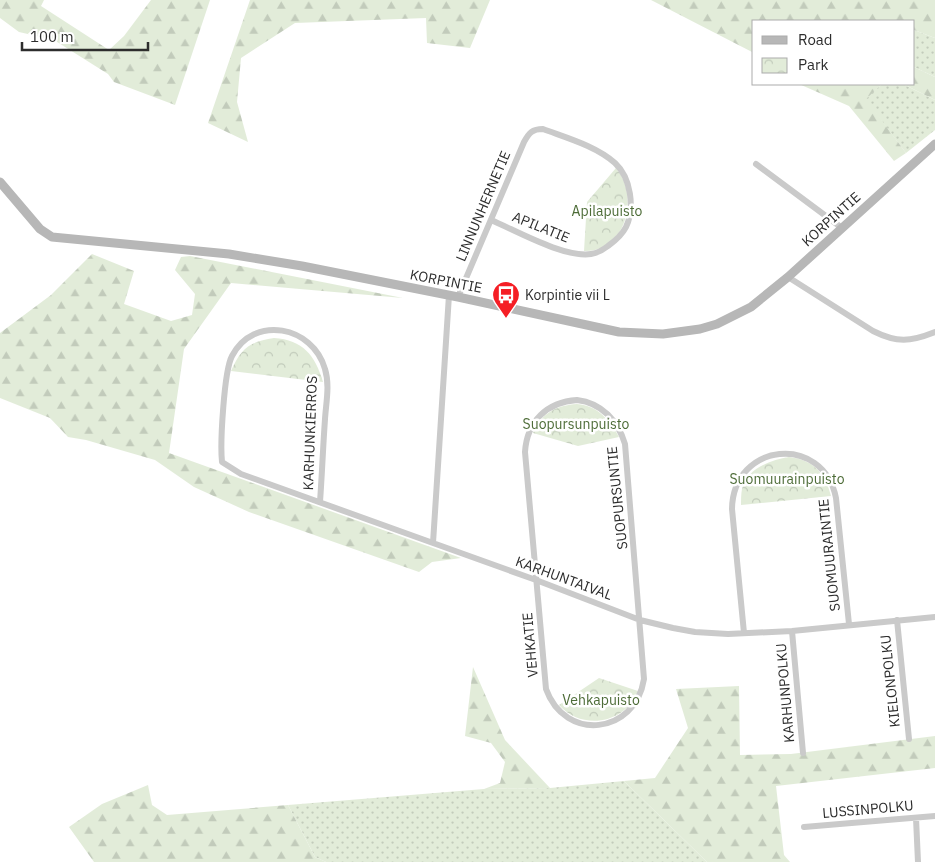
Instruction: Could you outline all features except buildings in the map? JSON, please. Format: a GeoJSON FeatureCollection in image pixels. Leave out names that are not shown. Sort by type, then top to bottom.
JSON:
{"type":"FeatureCollection","features":[{"type":"Feature","properties":{"kind":"street","name":"LINNUNHERNETIE"},"geometry":{"type":"LineString","coordinates":[[454,296],[491,220],[524,142],[529,133],[535,129]]}},
{"type":"Feature","properties":{"kind":"street","name":"APILATIE"},"geometry":{"type":"LineString","coordinates":[[491,220],[556,248],[576,254],[592,254],[603,250],[617,240],[626,228],[630,214],[630,195],[622,172],[615,163],[584,145],[543,129],[535,129]]}},
{"type":"Feature","properties":{"kind":"street","name":"KORPINTIE"},"geometry":{"type":"LineString","coordinates":[[0,182],[40,229],[52,237],[229,254],[302,266],[454,296],[619,332],[663,334],[700,329],[726,320],[751,307],[788,277],[935,144]]}},
{"type":"Feature","properties":{"kind":"street"},"geometry":{"type":"LineString","coordinates":[[756,164],[842,228]]}},
{"type":"Feature","properties":{"kind":"street"},"geometry":{"type":"LineString","coordinates":[[788,277],[873,331],[886,337],[908,341],[935,332]]}},
{"type":"Feature","properties":{"kind":"street"},"geometry":{"type":"LineString","coordinates":[[432,544],[454,296]]}},
{"type":"Feature","properties":{"kind":"street","name":"KARHUNKIERROS"},"geometry":{"type":"LineString","coordinates":[[320,502],[327,391],[326,370],[309,343],[295,334],[279,329],[255,334],[236,349],[226,371],[222,462],[242,474],[432,544]]}},
{"type":"Feature","properties":{"kind":"street","name":"SUOPURSUNTIE"},"geometry":{"type":"LineString","coordinates":[[536,580],[525,452],[527,436],[540,414],[553,405],[569,400],[585,401],[599,407],[609,415],[619,429],[625,444],[640,620]]}},
{"type":"Feature","properties":{"kind":"street","name":"SUOMUURAINTIE"},"geometry":{"type":"LineString","coordinates":[[744,633],[732,509],[734,493],[740,478],[751,466],[764,457],[780,454],[796,454],[810,460],[823,470],[832,483],[836,498],[849,624]]}},
{"type":"Feature","properties":{"kind":"street","name":"KARHUNTAIVAL"},"geometry":{"type":"LineString","coordinates":[[432,544],[536,580],[640,620],[695,632],[728,634],[792,631],[935,617]]}},
{"type":"Feature","properties":{"kind":"street","name":"VEHKATIE"},"geometry":{"type":"LineString","coordinates":[[536,580],[546,689],[558,710],[570,719],[593,725],[610,723],[624,715],[636,703],[640,696],[644,679],[640,620]]}},
{"type":"Feature","properties":{"kind":"street","name":"KIELONPOLKU"},"geometry":{"type":"LineString","coordinates":[[897,620],[909,739]]}},
{"type":"Feature","properties":{"kind":"street","name":"KARHUNPOLKU"},"geometry":{"type":"LineString","coordinates":[[792,631],[803,753]]}},
{"type":"Feature","properties":{"kind":"street","name":"LUSSINPOLKU"},"geometry":{"type":"LineString","coordinates":[[804,828],[935,816]]}},
{"type":"Feature","properties":{"kind":"street"},"geometry":{"type":"LineString","coordinates":[[916,818],[918,862]]}},
{"type":"Feature","properties":{"kind":"green space"},"geometry":{"type":"Polygon","coordinates":[[[0,0],[44,0],[41,6],[109,50],[124,36],[151,0],[210,0],[175,105],[114,82],[108,74],[54,40],[19,32],[0,18],[0,0]]]}},
{"type":"Feature","properties":{"kind":"green space"},"geometry":{"type":"Polygon","coordinates":[[[250,0],[490,0],[470,48],[427,43],[426,18],[295,23],[241,58],[237,102],[248,142],[208,123],[250,0]]]}},
{"type":"Feature","properties":{"kind":"green space"},"geometry":{"type":"Polygon","coordinates":[[[651,0],[935,0],[935,38],[915,30],[915,20],[752,20],[752,52],[651,0]]]}},
{"type":"Feature","properties":{"kind":"green space"},"geometry":{"type":"Polygon","coordinates":[[[915,30],[935,38],[935,77],[915,67],[915,30]]]}},
{"type":"Feature","properties":{"kind":"green space"},"geometry":{"type":"Polygon","coordinates":[[[915,67],[935,77],[935,100],[905,85],[915,85],[915,67]]]}},
{"type":"Feature","properties":{"kind":"green space"},"geometry":{"type":"Polygon","coordinates":[[[801,85],[881,85],[866,99],[906,153],[894,161],[849,106],[801,85]]]}},
{"type":"Feature","properties":{"kind":"green space"},"geometry":{"type":"Polygon","coordinates":[[[881,85],[905,85],[935,100],[935,130],[906,153],[865,99],[881,85]]]}},
{"type":"Feature","properties":{"kind":"green space","name":"Apilapuisto"},"geometry":{"type":"Polygon","coordinates":[[[616,168],[623,180],[627,193],[625,221],[619,233],[610,243],[598,249],[584,251],[587,202],[616,168]]]}},
{"type":"Feature","properties":{"kind":"green space"},"geometry":{"type":"Polygon","coordinates":[[[92,254],[134,271],[124,304],[171,321],[192,315],[195,294],[175,270],[181,257],[190,256],[403,298],[231,283],[184,349],[169,453],[461,558],[432,562],[419,572],[249,512],[194,487],[155,460],[86,440],[68,437],[50,418],[0,398],[0,333],[51,295],[92,254]]]}},
{"type":"Feature","properties":{"kind":"green space"},"geometry":{"type":"Polygon","coordinates":[[[274,338],[293,342],[306,351],[316,364],[323,382],[231,371],[238,357],[247,347],[274,338]]]}},
{"type":"Feature","properties":{"kind":"green space","name":"Suopursunpuisto"},"geometry":{"type":"Polygon","coordinates":[[[577,404],[597,411],[612,425],[619,437],[578,446],[533,433],[540,421],[550,412],[563,406],[577,404]]]}},
{"type":"Feature","properties":{"kind":"green space","name":"Suomuurainpuisto"},"geometry":{"type":"Polygon","coordinates":[[[789,457],[805,461],[817,469],[822,474],[831,496],[741,505],[742,489],[754,470],[775,460],[789,457]]]}},
{"type":"Feature","properties":{"kind":"green space"},"geometry":{"type":"Polygon","coordinates":[[[473,667],[505,740],[550,788],[484,789],[500,783],[505,762],[491,743],[465,736],[473,667]]]}},
{"type":"Feature","properties":{"kind":"green space","name":"Vehkapuisto"},"geometry":{"type":"Polygon","coordinates":[[[599,678],[638,691],[632,702],[623,711],[613,717],[602,720],[591,721],[579,718],[568,713],[559,705],[599,678]]]}},
{"type":"Feature","properties":{"kind":"green space"},"geometry":{"type":"Polygon","coordinates":[[[739,686],[740,755],[791,754],[935,736],[935,768],[776,786],[784,855],[790,862],[707,862],[624,781],[655,778],[688,728],[676,689],[739,686]]]}},
{"type":"Feature","properties":{"kind":"green space"},"geometry":{"type":"Polygon","coordinates":[[[624,781],[707,862],[326,862],[315,857],[288,805],[484,789],[550,788],[624,781]]]}},
{"type":"Feature","properties":{"kind":"green space"},"geometry":{"type":"Polygon","coordinates":[[[148,785],[152,805],[167,815],[288,805],[315,857],[326,862],[94,862],[69,827],[102,804],[148,785]]]}},
{"type":"Feature","properties":{"kind":"place","name":"Korpintie vii L"},"geometry":{"type":"Point","coordinates":[506,319]}}]}
